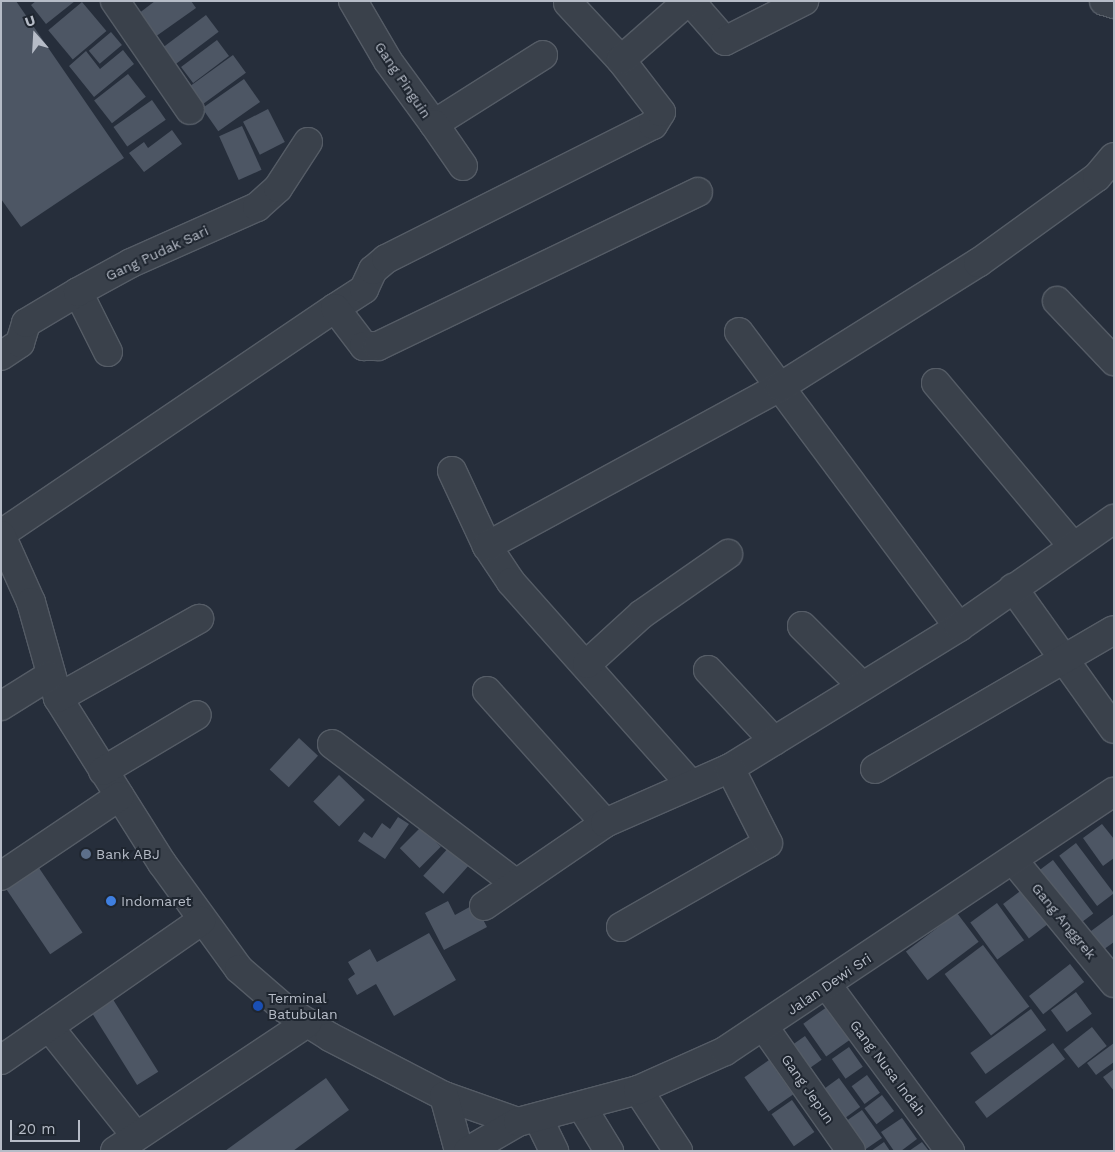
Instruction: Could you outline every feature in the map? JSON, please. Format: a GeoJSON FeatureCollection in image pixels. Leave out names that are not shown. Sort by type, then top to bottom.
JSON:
{"type":"FeatureCollection","features":[{"type":"Feature","properties":{"kind":"street"},"geometry":{"type":"LineString","coordinates":[[115,1],[190,110]]}},
{"type":"Feature","properties":{"kind":"street","name":"Gang Pinguin"},"geometry":{"type":"LineString","coordinates":[[353,1],[388,61],[434,124],[543,55]]}},
{"type":"Feature","properties":{"kind":"street"},"geometry":{"type":"LineString","coordinates":[[622,60],[689,1],[725,41],[804,1]]}},
{"type":"Feature","properties":{"kind":"street"},"geometry":{"type":"LineString","coordinates":[[1104,1],[1114,4]]}},
{"type":"Feature","properties":{"kind":"street"},"geometry":{"type":"LineString","coordinates":[[554,1151],[528,1120],[444,1096],[307,1023],[239,969],[201,921],[103,771],[54,687],[31,602],[1,535],[364,289],[374,270],[386,259],[654,125],[661,112],[622,60],[568,3]]}},
{"type":"Feature","properties":{"kind":"street"},"geometry":{"type":"LineString","coordinates":[[434,124],[463,166]]}},
{"type":"Feature","properties":{"kind":"street","name":"Gang Pudak Sari"},"geometry":{"type":"LineString","coordinates":[[1,356],[20,343],[26,323],[78,292],[131,263],[257,207],[278,188],[308,142]]}},
{"type":"Feature","properties":{"kind":"street"},"geometry":{"type":"LineString","coordinates":[[487,546],[780,388],[978,263],[1097,177],[1114,157]]}},
{"type":"Feature","properties":{"kind":"street"},"geometry":{"type":"LineString","coordinates":[[335,308],[364,346],[378,346],[698,192]]}},
{"type":"Feature","properties":{"kind":"street"},"geometry":{"type":"LineString","coordinates":[[78,292],[108,352]]}},
{"type":"Feature","properties":{"kind":"street"},"geometry":{"type":"LineString","coordinates":[[1057,301],[1114,361]]}},
{"type":"Feature","properties":{"kind":"street"},"geometry":{"type":"LineString","coordinates":[[738,332],[959,627]]}},
{"type":"Feature","properties":{"kind":"street"},"geometry":{"type":"LineString","coordinates":[[936,383],[1073,546]]}},
{"type":"Feature","properties":{"kind":"street"},"geometry":{"type":"LineString","coordinates":[[452,471],[487,546],[511,582],[587,664],[691,785]]}},
{"type":"Feature","properties":{"kind":"street"},"geometry":{"type":"LineString","coordinates":[[484,906],[605,823],[730,768],[774,741],[959,627],[1114,519]]}},
{"type":"Feature","properties":{"kind":"street"},"geometry":{"type":"LineString","coordinates":[[587,664],[642,614],[728,554]]}},
{"type":"Feature","properties":{"kind":"street"},"geometry":{"type":"LineString","coordinates":[[1013,588],[1067,658],[1114,729]]}},
{"type":"Feature","properties":{"kind":"street"},"geometry":{"type":"LineString","coordinates":[[1,706],[54,687],[199,620]]}},
{"type":"Feature","properties":{"kind":"street"},"geometry":{"type":"LineString","coordinates":[[802,626],[862,686]]}},
{"type":"Feature","properties":{"kind":"street"},"geometry":{"type":"LineString","coordinates":[[875,769],[1114,630]]}},
{"type":"Feature","properties":{"kind":"street"},"geometry":{"type":"LineString","coordinates":[[708,670],[774,741]]}},
{"type":"Feature","properties":{"kind":"street"},"geometry":{"type":"LineString","coordinates":[[487,691],[605,823]]}},
{"type":"Feature","properties":{"kind":"street"},"geometry":{"type":"LineString","coordinates":[[103,771],[197,715]]}},
{"type":"Feature","properties":{"kind":"street"},"geometry":{"type":"LineString","coordinates":[[332,744],[515,883]]}},
{"type":"Feature","properties":{"kind":"street"},"geometry":{"type":"LineString","coordinates":[[621,927],[768,843],[730,768]]}},
{"type":"Feature","properties":{"kind":"street","name":"Jalan Dewi Sri"},"geometry":{"type":"LineString","coordinates":[[468,1151],[528,1120],[582,1107],[638,1090],[700,1065],[764,1027],[827,986],[1114,792]]}},
{"type":"Feature","properties":{"kind":"street"},"geometry":{"type":"LineString","coordinates":[[1,876],[120,796]]}},
{"type":"Feature","properties":{"kind":"street","name":"Gang Anggrek"},"geometry":{"type":"LineString","coordinates":[[1014,860],[1114,983]]}},
{"type":"Feature","properties":{"kind":"street"},"geometry":{"type":"LineString","coordinates":[[1,1060],[201,921]]}},
{"type":"Feature","properties":{"kind":"street","name":"Gang Nusa Indah"},"geometry":{"type":"LineString","coordinates":[[827,986],[950,1151]]}},
{"type":"Feature","properties":{"kind":"street"},"geometry":{"type":"LineString","coordinates":[[48,1027],[126,1143],[307,1023]]}},
{"type":"Feature","properties":{"kind":"street","name":"Gang Jepun"},"geometry":{"type":"LineString","coordinates":[[764,1027],[851,1151]]}},
{"type":"Feature","properties":{"kind":"street"},"geometry":{"type":"LineString","coordinates":[[638,1090],[678,1151]]}},
{"type":"Feature","properties":{"kind":"street"},"geometry":{"type":"LineString","coordinates":[[444,1096],[459,1151]]}},
{"type":"Feature","properties":{"kind":"street"},"geometry":{"type":"LineString","coordinates":[[582,1107],[609,1151]]}},
{"type":"Feature","properties":{"kind":"building"},"geometry":{"type":"Polygon","coordinates":[[[1,1],[16,1],[124,158],[21,227],[1,199],[1,1]]]}},
{"type":"Feature","properties":{"kind":"building"},"geometry":{"type":"Polygon","coordinates":[[[36,1],[75,1],[46,24],[31,5],[36,1]]]}},
{"type":"Feature","properties":{"kind":"building"},"geometry":{"type":"Polygon","coordinates":[[[155,1],[191,1],[196,8],[155,37],[138,14],[155,1]]]}},
{"type":"Feature","properties":{"kind":"building"},"geometry":{"type":"Polygon","coordinates":[[[82,2],[106,31],[73,59],[48,30],[82,2]]]}},
{"type":"Feature","properties":{"kind":"building"},"geometry":{"type":"Polygon","coordinates":[[[206,15],[219,32],[168,70],[155,54],[206,15]]]}},
{"type":"Feature","properties":{"kind":"building"},"geometry":{"type":"Polygon","coordinates":[[[111,32],[122,45],[100,64],[89,51],[111,32]]]}},
{"type":"Feature","properties":{"kind":"building"},"geometry":{"type":"Polygon","coordinates":[[[217,40],[229,56],[193,83],[181,67],[217,40]]]}},
{"type":"Feature","properties":{"kind":"building"},"geometry":{"type":"Polygon","coordinates":[[[123,50],[134,64],[94,97],[69,66],[86,51],[100,69],[123,50]]]}},
{"type":"Feature","properties":{"kind":"building"},"geometry":{"type":"Polygon","coordinates":[[[233,55],[246,73],[197,109],[184,91],[233,55]]]}},
{"type":"Feature","properties":{"kind":"building"},"geometry":{"type":"Polygon","coordinates":[[[128,74],[146,97],[112,123],[94,100],[128,74]]]}},
{"type":"Feature","properties":{"kind":"building"},"geometry":{"type":"Polygon","coordinates":[[[244,79],[260,102],[218,131],[202,108],[244,79]]]}},
{"type":"Feature","properties":{"kind":"building"},"geometry":{"type":"Polygon","coordinates":[[[152,100],[166,120],[127,147],[113,127],[152,100]]]}},
{"type":"Feature","properties":{"kind":"building"},"geometry":{"type":"Polygon","coordinates":[[[268,109],[285,142],[260,155],[243,122],[268,109]]]}},
{"type":"Feature","properties":{"kind":"building"},"geometry":{"type":"Polygon","coordinates":[[[242,126],[262,170],[239,180],[219,136],[242,126]]]}},
{"type":"Feature","properties":{"kind":"building"},"geometry":{"type":"Polygon","coordinates":[[[172,130],[182,144],[144,172],[129,153],[144,142],[148,148],[172,130]]]}},
{"type":"Feature","properties":{"kind":"building"},"geometry":{"type":"Polygon","coordinates":[[[299,738],[318,756],[289,787],[270,769],[299,738]]]}},
{"type":"Feature","properties":{"kind":"building"},"geometry":{"type":"Polygon","coordinates":[[[339,775],[365,800],[339,827],[313,802],[339,775]]]}},
{"type":"Feature","properties":{"kind":"building"},"geometry":{"type":"Polygon","coordinates":[[[398,817],[409,824],[385,859],[358,841],[364,832],[372,838],[382,823],[390,829],[398,817]]]}},
{"type":"Feature","properties":{"kind":"building"},"geometry":{"type":"Polygon","coordinates":[[[1102,824],[1114,839],[1114,858],[1103,866],[1083,838],[1102,824]]]}},
{"type":"Feature","properties":{"kind":"building"},"geometry":{"type":"Polygon","coordinates":[[[421,827],[441,847],[420,868],[400,848],[421,827]]]}},
{"type":"Feature","properties":{"kind":"building"},"geometry":{"type":"Polygon","coordinates":[[[1076,843],[1114,893],[1097,906],[1059,856],[1076,843]]]}},
{"type":"Feature","properties":{"kind":"building"},"geometry":{"type":"Polygon","coordinates":[[[450,846],[470,864],[443,894],[423,876],[450,846]]]}},
{"type":"Feature","properties":{"kind":"building"},"geometry":{"type":"Polygon","coordinates":[[[1053,860],[1093,914],[1075,927],[1035,874],[1053,860]]]}},
{"type":"Feature","properties":{"kind":"building"},"geometry":{"type":"Polygon","coordinates":[[[35,862],[83,932],[50,954],[3,884],[35,862]]]}},
{"type":"Feature","properties":{"kind":"building"},"geometry":{"type":"Polygon","coordinates":[[[1027,886],[1053,920],[1029,938],[1003,904],[1027,886]]]}},
{"type":"Feature","properties":{"kind":"building"},"geometry":{"type":"Polygon","coordinates":[[[448,901],[455,915],[475,904],[487,927],[444,950],[425,913],[448,901]]]}},
{"type":"Feature","properties":{"kind":"building"},"geometry":{"type":"Polygon","coordinates":[[[997,903],[1024,940],[997,960],[970,922],[997,903]]]}},
{"type":"Feature","properties":{"kind":"building"},"geometry":{"type":"Polygon","coordinates":[[[957,913],[979,942],[928,980],[906,952],[957,913]]]}},
{"type":"Feature","properties":{"kind":"building"},"geometry":{"type":"Polygon","coordinates":[[[1114,914],[1114,942],[1096,955],[1083,937],[1114,914]]]}},
{"type":"Feature","properties":{"kind":"building"},"geometry":{"type":"Polygon","coordinates":[[[429,933],[456,980],[394,1016],[376,984],[357,995],[348,979],[355,974],[348,962],[370,949],[377,962],[429,933]]]}},
{"type":"Feature","properties":{"kind":"building"},"geometry":{"type":"Polygon","coordinates":[[[983,945],[1029,1006],[991,1035],[945,974],[983,945]]]}},
{"type":"Feature","properties":{"kind":"building"},"geometry":{"type":"Polygon","coordinates":[[[1070,964],[1084,982],[1043,1014],[1029,996],[1070,964]]]}},
{"type":"Feature","properties":{"kind":"building"},"geometry":{"type":"Polygon","coordinates":[[[1076,992],[1092,1014],[1067,1032],[1051,1010],[1076,992]]]}},
{"type":"Feature","properties":{"kind":"building"},"geometry":{"type":"Polygon","coordinates":[[[109,993],[158,1072],[137,1085],[88,1006],[109,993]]]}},
{"type":"Feature","properties":{"kind":"building"},"geometry":{"type":"Polygon","coordinates":[[[827,1007],[850,1040],[826,1056],[803,1024],[827,1007]]]}},
{"type":"Feature","properties":{"kind":"building"},"geometry":{"type":"Polygon","coordinates":[[[1031,1009],[1046,1030],[986,1074],[970,1053],[1031,1009]]]}},
{"type":"Feature","properties":{"kind":"building"},"geometry":{"type":"Polygon","coordinates":[[[1092,1027],[1107,1046],[1078,1068],[1064,1049],[1092,1027]]]}},
{"type":"Feature","properties":{"kind":"building"},"geometry":{"type":"Polygon","coordinates":[[[805,1036],[822,1060],[800,1075],[783,1051],[805,1036]]]}},
{"type":"Feature","properties":{"kind":"building"},"geometry":{"type":"Polygon","coordinates":[[[1053,1043],[1065,1059],[987,1118],[975,1102],[1053,1043]]]}},
{"type":"Feature","properties":{"kind":"building"},"geometry":{"type":"Polygon","coordinates":[[[1114,1043],[1114,1062],[1096,1075],[1087,1063],[1114,1043]]]}},
{"type":"Feature","properties":{"kind":"building"},"geometry":{"type":"Polygon","coordinates":[[[849,1047],[863,1067],[846,1079],[832,1059],[849,1047]]]}},
{"type":"Feature","properties":{"kind":"building"},"geometry":{"type":"Polygon","coordinates":[[[769,1060],[793,1094],[769,1112],[744,1077],[769,1060]]]}},
{"type":"Feature","properties":{"kind":"building"},"geometry":{"type":"Polygon","coordinates":[[[1114,1069],[1114,1091],[1103,1077],[1114,1069]]]}},
{"type":"Feature","properties":{"kind":"building"},"geometry":{"type":"Polygon","coordinates":[[[867,1075],[880,1093],[865,1104],[852,1086],[867,1075]]]}},
{"type":"Feature","properties":{"kind":"building"},"geometry":{"type":"Polygon","coordinates":[[[326,1078],[349,1110],[293,1151],[225,1151],[326,1078]]]}},
{"type":"Feature","properties":{"kind":"building"},"geometry":{"type":"Polygon","coordinates":[[[839,1078],[860,1107],[838,1124],[816,1094],[839,1078]]]}},
{"type":"Feature","properties":{"kind":"building"},"geometry":{"type":"Polygon","coordinates":[[[882,1095],[894,1111],[876,1124],[864,1108],[882,1095]]]}},
{"type":"Feature","properties":{"kind":"building"},"geometry":{"type":"Polygon","coordinates":[[[792,1100],[814,1132],[794,1146],[772,1114],[792,1100]]]}},
{"type":"Feature","properties":{"kind":"building"},"geometry":{"type":"Polygon","coordinates":[[[862,1110],[882,1138],[863,1151],[839,1126],[862,1110]]]}},
{"type":"Feature","properties":{"kind":"building"},"geometry":{"type":"Polygon","coordinates":[[[902,1118],[917,1139],[901,1151],[894,1151],[881,1132],[902,1118]]]}},
{"type":"Feature","properties":{"kind":"building"},"geometry":{"type":"Polygon","coordinates":[[[884,1142],[890,1151],[871,1151],[884,1142]]]}},
{"type":"Feature","properties":{"kind":"building"},"geometry":{"type":"Polygon","coordinates":[[[922,1142],[929,1151],[909,1151],[922,1142]]]}},
{"type":"Feature","properties":{"kind":"place","name":"Bank ABJ"},"geometry":{"type":"Point","coordinates":[86,854]}},
{"type":"Feature","properties":{"kind":"place","name":"Indomaret"},"geometry":{"type":"Point","coordinates":[111,901]}},
{"type":"Feature","properties":{"kind":"place","name":"Terminal Batubulan"},"geometry":{"type":"Point","coordinates":[258,1006]}}]}
